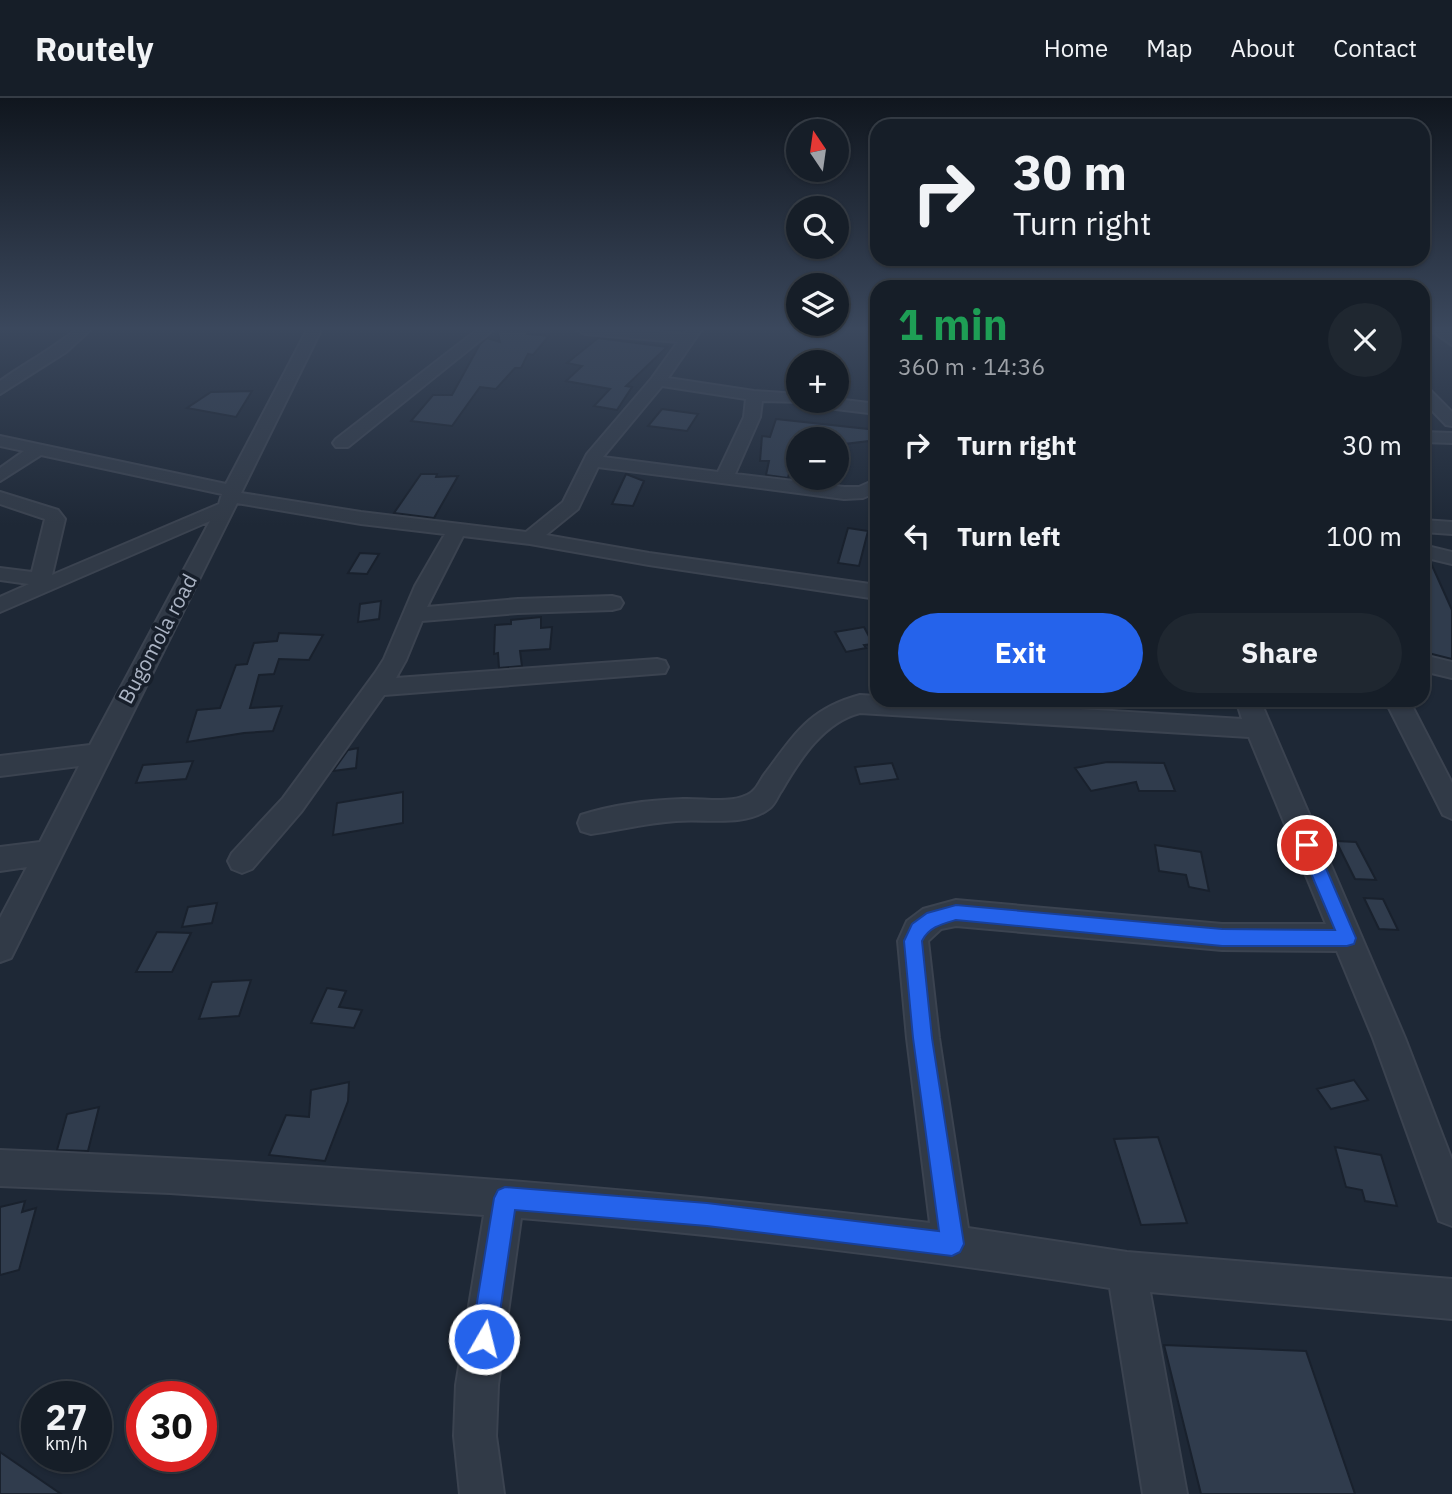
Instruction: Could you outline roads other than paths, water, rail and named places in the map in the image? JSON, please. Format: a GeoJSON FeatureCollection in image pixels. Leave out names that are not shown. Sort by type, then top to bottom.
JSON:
{"type":"FeatureCollection","features":[{"type":"Feature","properties":{"kind":"street","name":"Bugomola road"},"geometry":{"type":"LineString","coordinates":[[0,948],[282,395]]}},
{"type":"Feature","properties":{"kind":"street"},"geometry":{"type":"LineString","coordinates":[[342,443],[403,395]]}},
{"type":"Feature","properties":{"kind":"street"},"geometry":{"type":"LineString","coordinates":[[530,538],[571,505],[591,461],[647,395]]}},
{"type":"Feature","properties":{"kind":"street"},"geometry":{"type":"LineString","coordinates":[[748,395],[786,398]]}},
{"type":"Feature","properties":{"kind":"street"},"geometry":{"type":"LineString","coordinates":[[724,477],[752,417],[754,396]]}},
{"type":"Feature","properties":{"kind":"street"},"geometry":{"type":"LineString","coordinates":[[1430,399],[1452,421]]}},
{"type":"Feature","properties":{"kind":"street"},"geometry":{"type":"LineString","coordinates":[[849,406],[870,408]]}},
{"type":"Feature","properties":{"kind":"street"},"geometry":{"type":"LineString","coordinates":[[1430,437],[1452,438]]}},
{"type":"Feature","properties":{"kind":"street"},"geometry":{"type":"LineString","coordinates":[[0,441],[40,448],[230,499],[530,538],[661,561],[870,591]]}},
{"type":"Feature","properties":{"kind":"street"},"geometry":{"type":"LineString","coordinates":[[0,476],[40,448]]}},
{"type":"Feature","properties":{"kind":"street"},"geometry":{"type":"LineString","coordinates":[[591,461],[854,493],[870,489]]}},
{"type":"Feature","properties":{"kind":"street"},"geometry":{"type":"LineString","coordinates":[[0,498],[51,514],[55,519],[46,580]]}},
{"type":"Feature","properties":{"kind":"street"},"geometry":{"type":"LineString","coordinates":[[0,605],[46,580],[230,499]]}},
{"type":"Feature","properties":{"kind":"street"},"geometry":{"type":"LineString","coordinates":[[1430,526],[1452,528]]}},
{"type":"Feature","properties":{"kind":"street"},"geometry":{"type":"LineString","coordinates":[[242,860],[292,805],[378,687],[395,660],[425,586],[457,529]]}},
{"type":"Feature","properties":{"kind":"street"},"geometry":{"type":"LineString","coordinates":[[1430,553],[1452,558]]}},
{"type":"Feature","properties":{"kind":"street"},"geometry":{"type":"LineString","coordinates":[[0,575],[46,580]]}},
{"type":"Feature","properties":{"kind":"street"},"geometry":{"type":"LineString","coordinates":[[413,615],[507,607],[612,603]]}},
{"type":"Feature","properties":{"kind":"street"},"geometry":{"type":"LineString","coordinates":[[1430,665],[1452,670]]}},
{"type":"Feature","properties":{"kind":"street"},"geometry":{"type":"LineString","coordinates":[[378,687],[657,667]]}},
{"type":"Feature","properties":{"kind":"street"},"geometry":{"type":"LineString","coordinates":[[591,823],[677,809],[718,809],[756,803],[763,798],[808,732],[836,710],[860,704],[870,705]]}},
{"type":"Feature","properties":{"kind":"street"},"geometry":{"type":"LineString","coordinates":[[908,707],[1258,729]]}},
{"type":"Feature","properties":{"kind":"street"},"geometry":{"type":"LineString","coordinates":[[1250,707],[1389,1038],[1452,1208]]}},
{"type":"Feature","properties":{"kind":"street"},"geometry":{"type":"LineString","coordinates":[[1400,707],[1452,808]]}},
{"type":"Feature","properties":{"kind":"street"},"geometry":{"type":"LineString","coordinates":[[0,766],[98,754]]}},
{"type":"Feature","properties":{"kind":"street"},"geometry":{"type":"LineString","coordinates":[[0,859],[49,852]]}},
{"type":"Feature","properties":{"kind":"street"},"geometry":{"type":"LineString","coordinates":[[952,1244],[922,1038],[913,941],[922,926],[933,918],[956,913],[1222,937],[1347,938]]}},
{"type":"Feature","properties":{"kind":"street"},"geometry":{"type":"LineString","coordinates":[[0,1168],[170,1175],[707,1215],[952,1244],[1127,1271],[1452,1299]]}},
{"type":"Feature","properties":{"kind":"street"},"geometry":{"type":"LineString","coordinates":[[482,1494],[475,1436],[477,1385],[505,1198]]}},
{"type":"Feature","properties":{"kind":"street"},"geometry":{"type":"LineString","coordinates":[[1127,1271],[1166,1494]]}}]}
